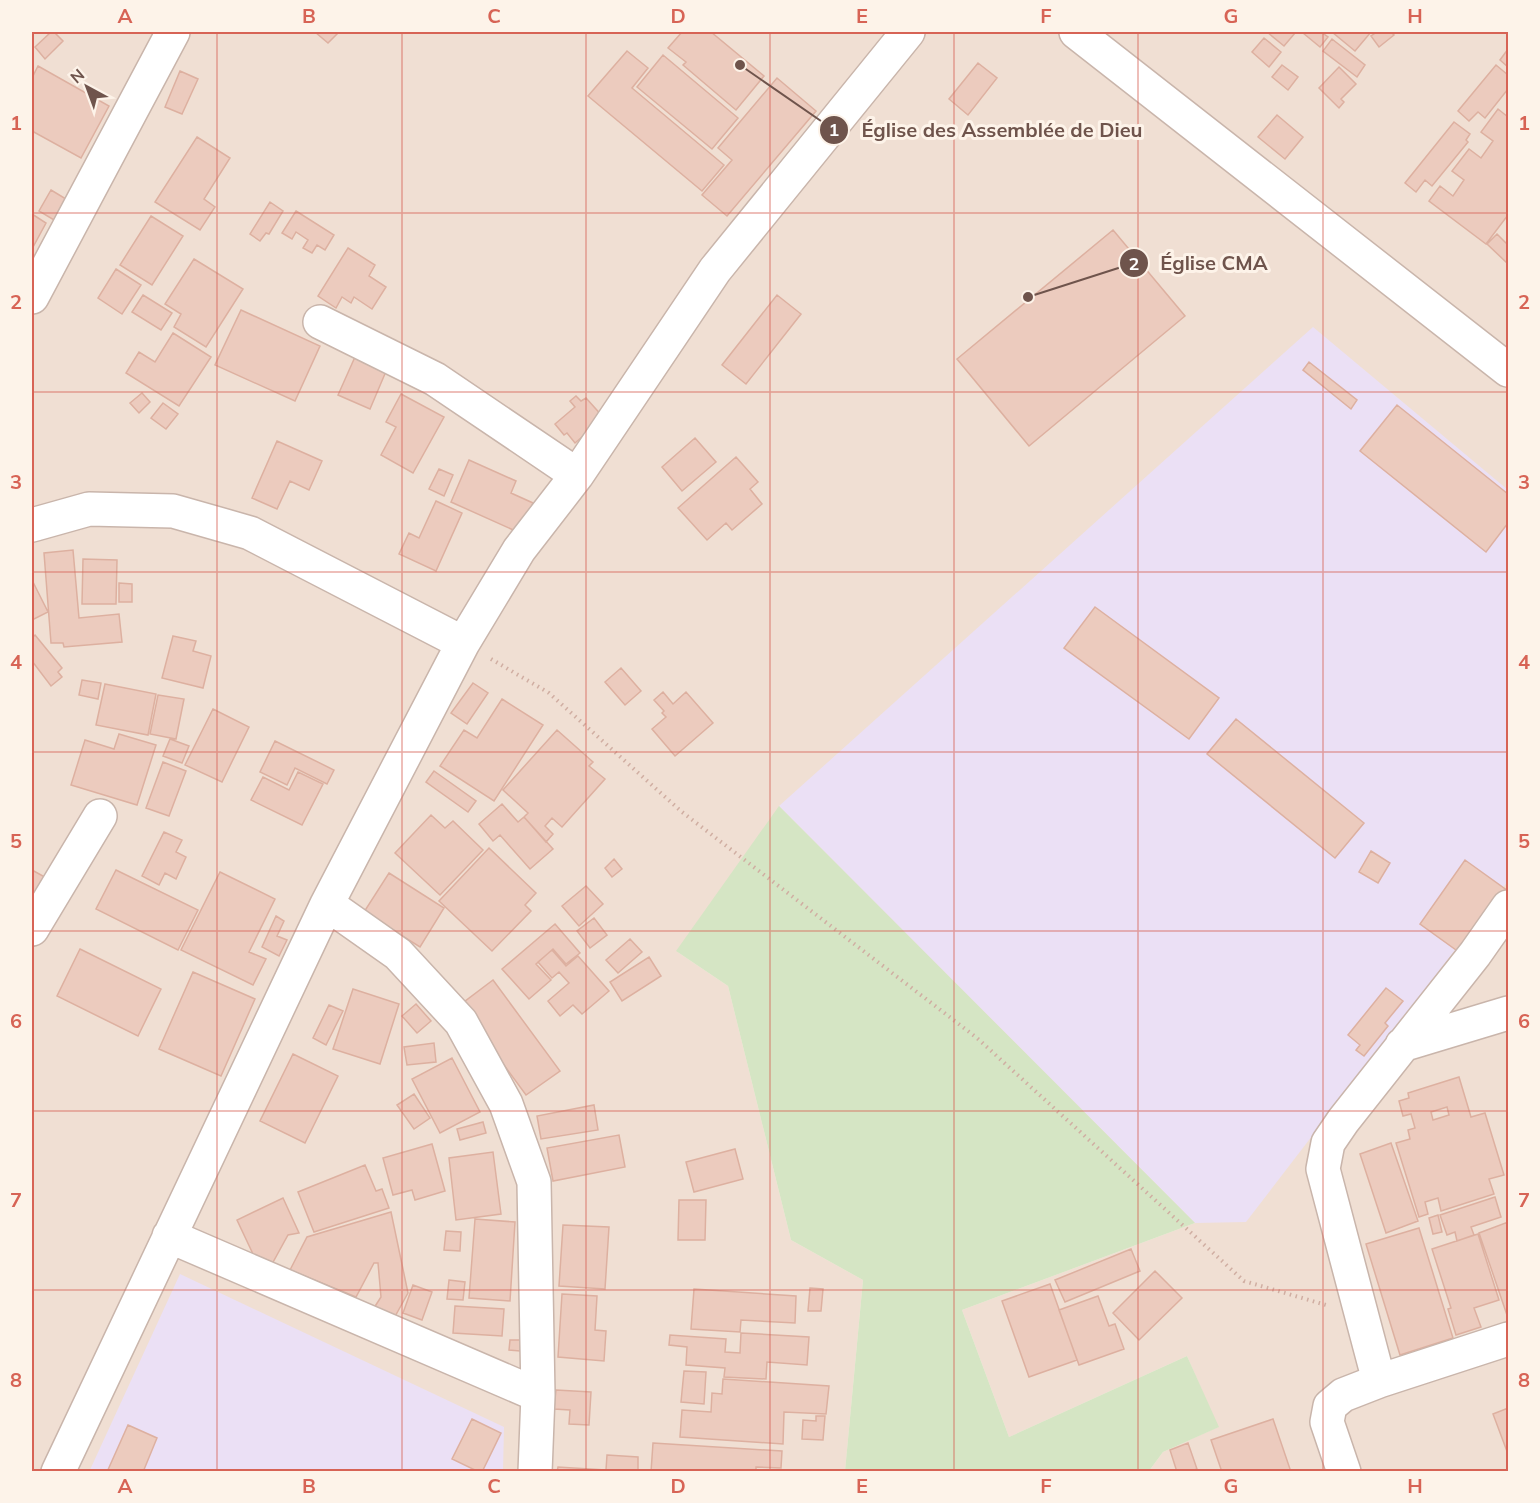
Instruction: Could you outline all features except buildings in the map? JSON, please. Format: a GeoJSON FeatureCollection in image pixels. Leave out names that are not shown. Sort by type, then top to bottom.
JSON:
{"type":"FeatureCollection","features":[{"type":"Feature","properties":{"kind":"street"},"geometry":{"type":"LineString","coordinates":[[32,297],[173,32]]}},
{"type":"Feature","properties":{"kind":"street"},"geometry":{"type":"LineString","coordinates":[[58,1472],[327,904],[463,643],[519,550],[578,475],[715,270],[908,32]]}},
{"type":"Feature","properties":{"kind":"street"},"geometry":{"type":"LineString","coordinates":[[1076,32],[1509,370]]}},
{"type":"Feature","properties":{"kind":"street"},"geometry":{"type":"LineString","coordinates":[[320,322],[435,379],[578,475]]}},
{"type":"Feature","properties":{"kind":"street"},"geometry":{"type":"LineString","coordinates":[[32,525],[88,509],[173,511],[250,533],[463,643]]}},
{"type":"Feature","properties":{"kind":"street"},"geometry":{"type":"LineString","coordinates":[[32,929],[100,816]]}},
{"type":"Feature","properties":{"kind":"street"},"geometry":{"type":"LineString","coordinates":[[327,904],[398,954],[461,1022],[506,1104],[534,1182],[538,1395],[535,1472]]}},
{"type":"Feature","properties":{"kind":"street"},"geometry":{"type":"LineString","coordinates":[[1380,1382],[1323,1169],[1328,1143],[1509,907]]}},
{"type":"Feature","properties":{"kind":"street"},"geometry":{"type":"LineString","coordinates":[[1402,1045],[1509,1013]]}},
{"type":"Feature","properties":{"kind":"street"},"geometry":{"type":"LineString","coordinates":[[169,1236],[538,1395]]}},
{"type":"Feature","properties":{"kind":"street"},"geometry":{"type":"LineString","coordinates":[[1344,1472],[1327,1422],[1330,1406],[1343,1395],[1509,1340]]}},
{"type":"Feature","properties":{"kind":"path"},"geometry":{"type":"LineString","coordinates":[[463,643],[549,693],[681,812],[977,1038],[1244,1281],[1361,1315]]}},
{"type":"Feature","properties":{"kind":"shaded area"},"geometry":{"type":"Polygon","coordinates":[[[32,32],[1508,32],[1508,1471],[1149,1471],[1163,1452],[1218,1427],[1187,1356],[1009,1437],[962,1310],[1195,1223],[676,951],[728,986],[791,1240],[863,1280],[845,1471],[32,1471],[32,32]]]}},
{"type":"Feature","properties":{"kind":"shaded area"},"geometry":{"type":"Polygon","coordinates":[[[1313,327],[1508,490],[1508,881],[1246,1222],[1195,1223],[779,806],[1313,327]]]}},
{"type":"Feature","properties":{"kind":"shaded area"},"geometry":{"type":"Polygon","coordinates":[[[180,1274],[504,1427],[503,1471],[89,1472],[180,1274]]]}},
{"type":"Feature","properties":{"kind":"green space"},"geometry":{"type":"Polygon","coordinates":[[[779,806],[1195,1223],[962,1310],[1009,1437],[1187,1356],[1219,1427],[1163,1452],[1149,1471],[845,1471],[863,1280],[791,1240],[728,986],[676,951],[779,806]]]}},
{"type":"Feature","properties":{"kind":"place","name":"Église des Assemblée de Dieu"},"geometry":{"type":"Point","coordinates":[740,65]}},
{"type":"Feature","properties":{"kind":"place","name":"Église CMA"},"geometry":{"type":"Point","coordinates":[1028,297]}}]}
